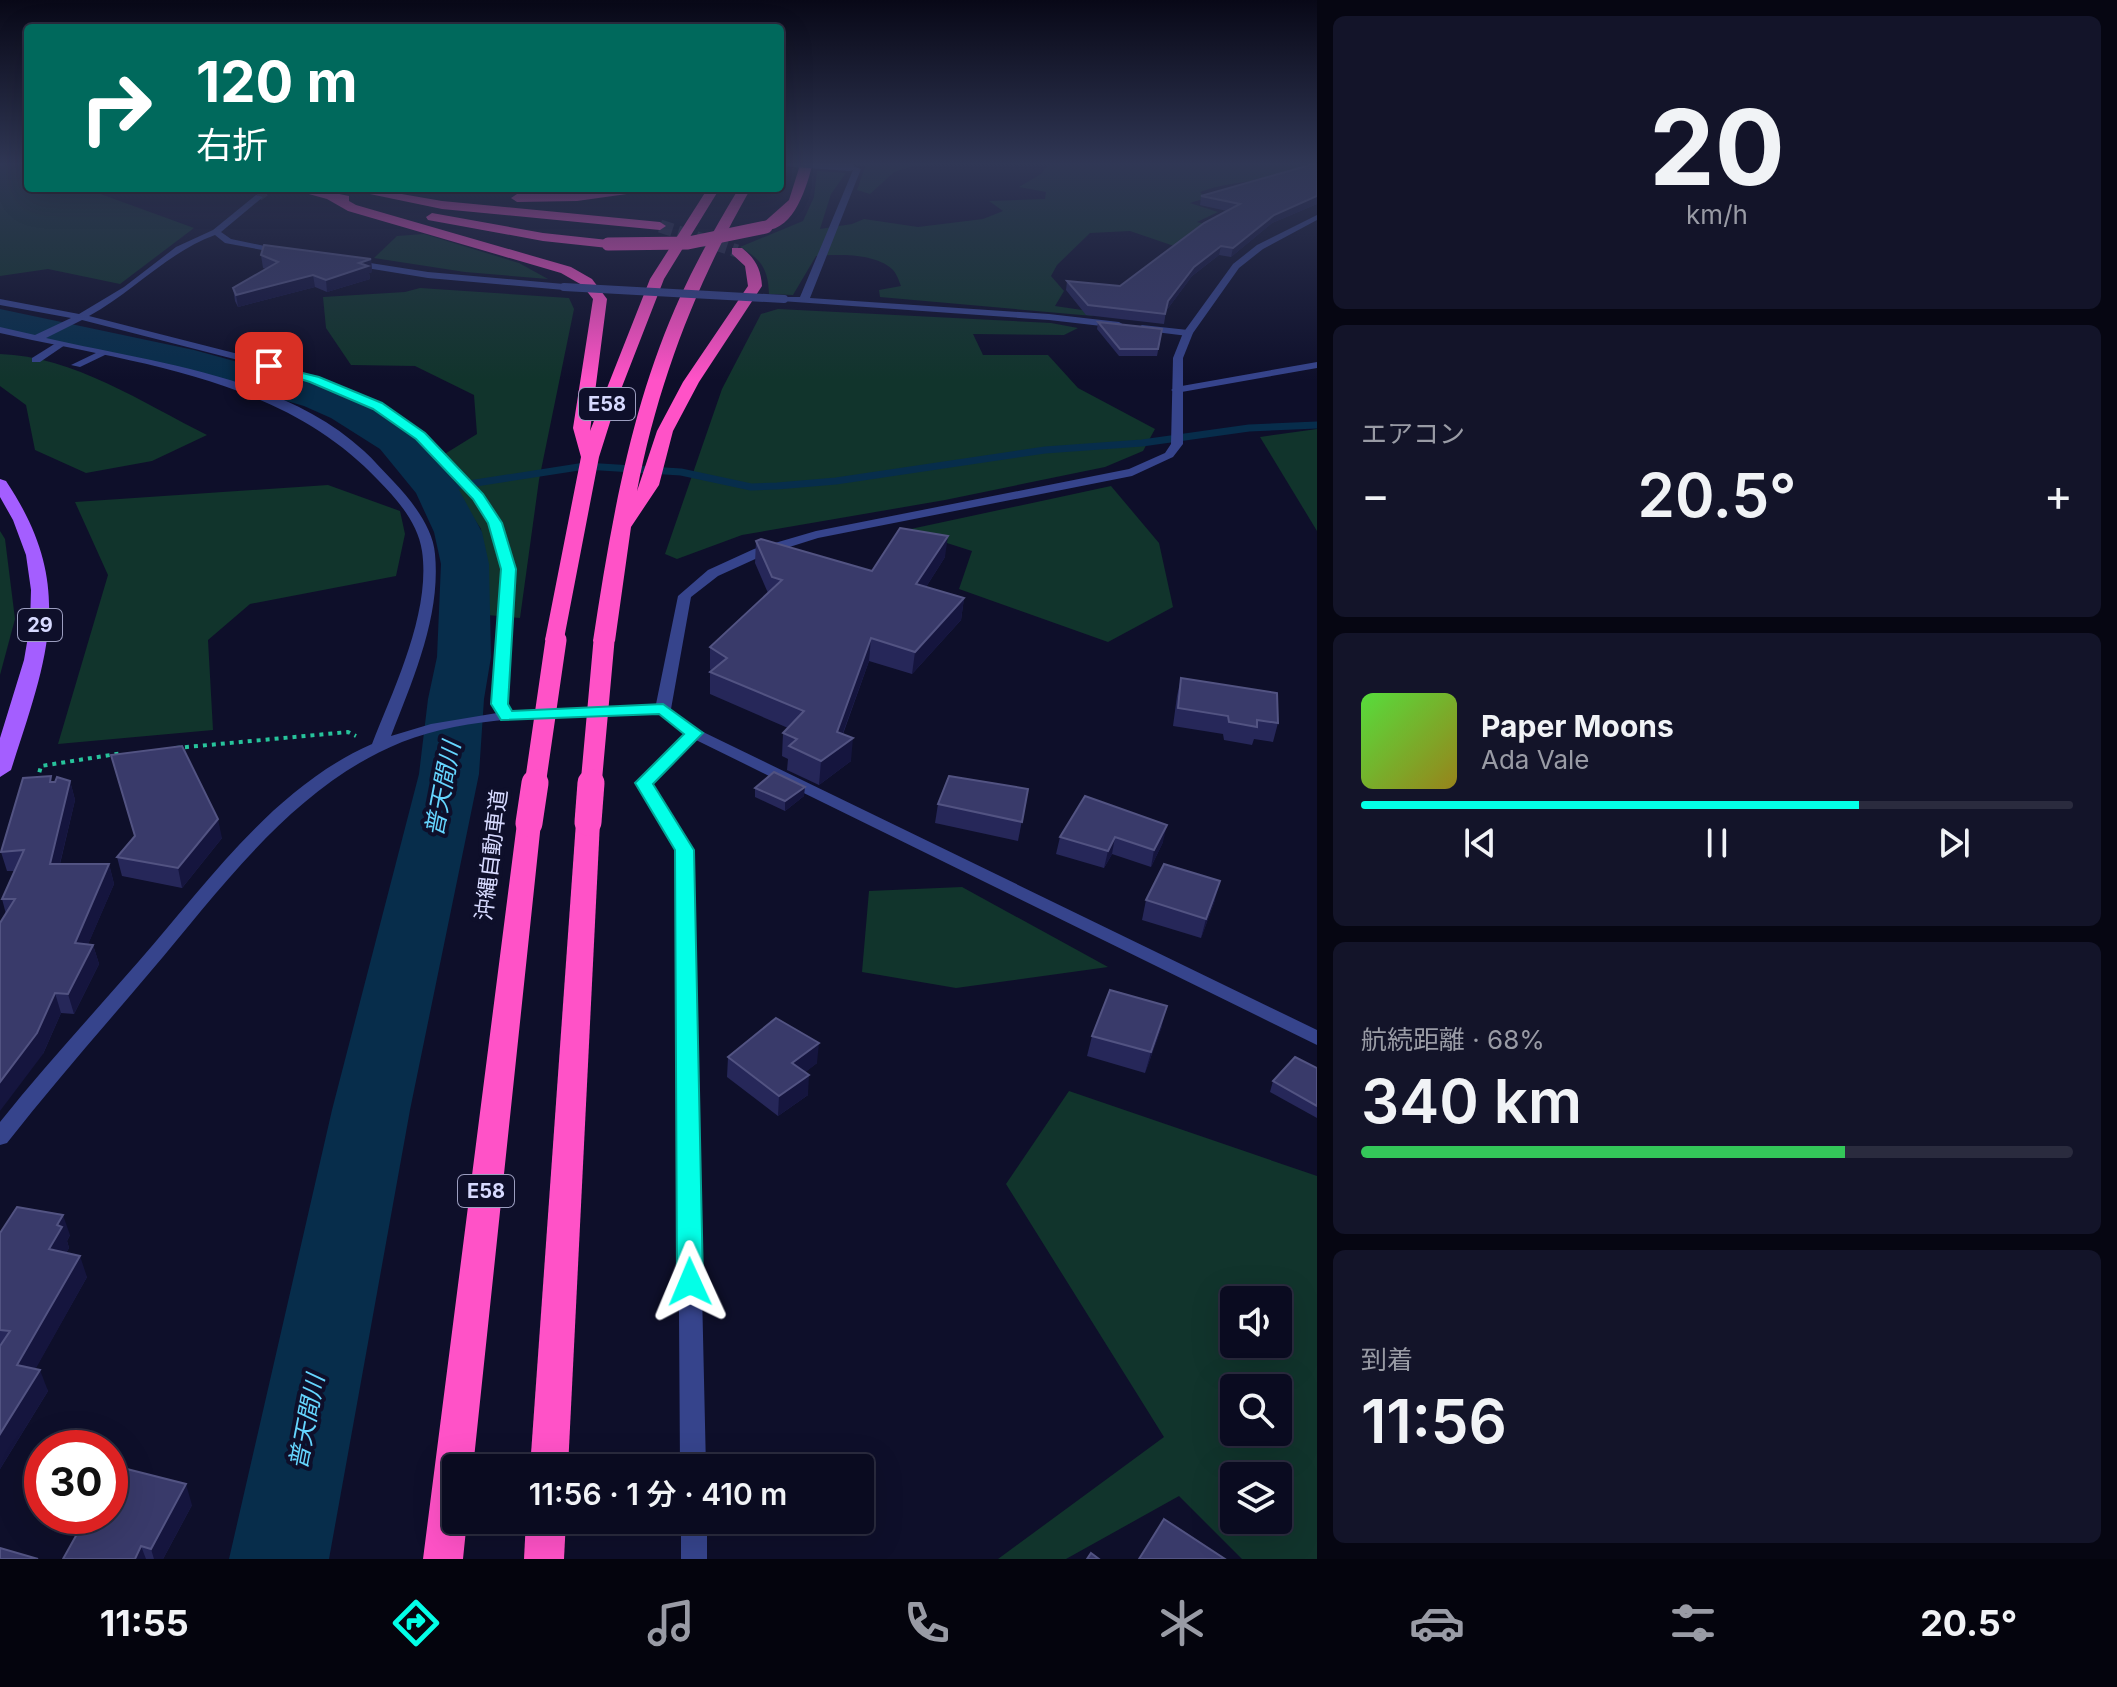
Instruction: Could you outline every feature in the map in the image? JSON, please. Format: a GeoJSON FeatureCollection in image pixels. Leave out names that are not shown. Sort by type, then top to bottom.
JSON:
{"type":"FeatureCollection","features":[{"type":"Feature","properties":{"kind":"highway"},"geometry":{"type":"LineString","coordinates":[[449,235],[536,259],[587,282],[600,299],[581,428],[590,457]]}},
{"type":"Feature","properties":{"kind":"highway"},"geometry":{"type":"LineString","coordinates":[[539,235],[608,244],[681,244],[736,235]]}},
{"type":"Feature","properties":{"kind":"highway","name":"沖縄自動車道"},"geometry":{"type":"LineString","coordinates":[[443,1559],[529,823],[556,640],[590,457],[610,397],[657,279],[685,235]]}},
{"type":"Feature","properties":{"kind":"highway","name":"E58"},"geometry":{"type":"LineString","coordinates":[[550,1454],[588,822],[604,641],[618,538],[635,449],[651,389],[693,280],[715,235]]}},
{"type":"Feature","properties":{"kind":"highway"},"geometry":{"type":"LineString","coordinates":[[618,538],[650,485],[665,431],[691,382],[755,286],[755,272],[748,259],[737,251]]}},
{"type":"Feature","properties":{"kind":"highway"},"geometry":{"type":"LineString","coordinates":[[544,1559],[545,1534]]}},
{"type":"Feature","properties":{"kind":"main road","name":"29"},"geometry":{"type":"LineString","coordinates":[[0,484],[23,520],[39,563],[42,597],[33,660],[0,770]]}},
{"type":"Feature","properties":{"kind":"street"},"geometry":{"type":"LineString","coordinates":[[34,339],[84,318],[129,287],[179,246],[209,235]]}},
{"type":"Feature","properties":{"kind":"street"},"geometry":{"type":"LineString","coordinates":[[220,235],[228,241],[296,254]]}},
{"type":"Feature","properties":{"kind":"street"},"geometry":{"type":"LineString","coordinates":[[804,300],[830,235]]}},
{"type":"Feature","properties":{"kind":"street"},"geometry":{"type":"LineString","coordinates":[[663,709],[685,596],[713,573],[759,552],[816,535],[1000,501],[1132,472],[1169,455],[1176,438],[1178,358],[1188,333],[1236,266],[1260,247],[1283,235]]}},
{"type":"Feature","properties":{"kind":"street"},"geometry":{"type":"LineString","coordinates":[[340,261],[428,275],[564,287],[1049,317],[1188,333]]}},
{"type":"Feature","properties":{"kind":"street"},"geometry":{"type":"LineString","coordinates":[[0,302],[84,318],[315,380],[377,406],[420,436],[473,490],[495,523],[508,569],[499,704],[502,716]]}},
{"type":"Feature","properties":{"kind":"street"},"geometry":{"type":"LineString","coordinates":[[0,330],[228,383],[280,403],[332,430],[375,465],[410,509],[429,553],[424,604],[408,670],[378,749]]}},
{"type":"Feature","properties":{"kind":"street"},"geometry":{"type":"LineString","coordinates":[[36,360],[60,345]]}},
{"type":"Feature","properties":{"kind":"street"},"geometry":{"type":"LineString","coordinates":[[76,365],[102,354]]}},
{"type":"Feature","properties":{"kind":"street"},"geometry":{"type":"LineString","coordinates":[[1176,390],[1317,365]]}},
{"type":"Feature","properties":{"kind":"street"},"geometry":{"type":"LineString","coordinates":[[0,1137],[241,854],[286,810],[329,774],[398,738],[502,716],[663,709],[694,733],[1317,1038]]}},
{"type":"Feature","properties":{"kind":"street"},"geometry":{"type":"LineString","coordinates":[[693,1454],[684,850],[644,783],[694,733]]}},
{"type":"Feature","properties":{"kind":"street"},"geometry":{"type":"LineString","coordinates":[[694,1534],[694,1559]]}},
{"type":"Feature","properties":{"kind":"path"},"geometry":{"type":"LineString","coordinates":[[162,750],[348,732]]}},
{"type":"Feature","properties":{"kind":"path"},"geometry":{"type":"LineString","coordinates":[[41,766],[84,757],[131,753]]}},
{"type":"Feature","properties":{"kind":"green space"},"geometry":{"type":"Polygon","coordinates":[[[0,235],[185,235],[120,284],[48,269],[0,276],[0,235]]]}},
{"type":"Feature","properties":{"kind":"green space"},"geometry":{"type":"Polygon","coordinates":[[[426,235],[519,263],[548,279],[465,272],[374,258],[397,236],[426,235]]]}},
{"type":"Feature","properties":{"kind":"green space"},"geometry":{"type":"Polygon","coordinates":[[[770,235],[1088,235],[1057,265],[1051,276],[1064,291],[1055,306],[1089,311],[1093,316],[880,297],[879,290],[901,286],[893,270],[876,260],[845,255],[816,256],[793,295],[769,294],[762,266],[740,247],[770,235]]]}},
{"type":"Feature","properties":{"kind":"green space"},"geometry":{"type":"Polygon","coordinates":[[[1141,235],[1207,235],[1174,246],[1141,235]]]}},
{"type":"Feature","properties":{"kind":"green space"},"geometry":{"type":"Polygon","coordinates":[[[420,288],[569,298],[574,309],[539,480],[520,618],[487,615],[481,529],[435,460],[477,434],[474,395],[415,366],[351,365],[326,328],[323,297],[405,292],[420,288]]]}},
{"type":"Feature","properties":{"kind":"green space"},"geometry":{"type":"Polygon","coordinates":[[[778,309],[1051,323],[1078,328],[1064,335],[973,334],[983,355],[1048,355],[1078,388],[1155,429],[1143,451],[1105,467],[945,500],[742,535],[677,559],[665,554],[722,389],[761,314],[778,309]]]}},
{"type":"Feature","properties":{"kind":"green space"},"geometry":{"type":"Polygon","coordinates":[[[0,354],[54,363],[81,372],[207,435],[152,461],[86,473],[35,450],[26,405],[0,386],[0,354]]]}},
{"type":"Feature","properties":{"kind":"green space"},"geometry":{"type":"Polygon","coordinates":[[[1317,429],[1317,531],[1260,437],[1317,429]]]}},
{"type":"Feature","properties":{"kind":"green space"},"geometry":{"type":"Polygon","coordinates":[[[328,485],[400,511],[405,534],[396,576],[250,604],[208,640],[213,730],[58,744],[108,575],[75,502],[328,485]]]}},
{"type":"Feature","properties":{"kind":"green space"},"geometry":{"type":"Polygon","coordinates":[[[1111,486],[1159,543],[1173,607],[1108,642],[959,589],[972,551],[906,530],[1111,486]]]}},
{"type":"Feature","properties":{"kind":"green space"},"geometry":{"type":"Polygon","coordinates":[[[0,531],[5,539],[15,619],[0,675],[0,531]]]}},
{"type":"Feature","properties":{"kind":"green space"},"geometry":{"type":"Polygon","coordinates":[[[962,887],[1108,967],[956,988],[862,972],[869,891],[962,887]]]}},
{"type":"Feature","properties":{"kind":"green space"},"geometry":{"type":"Polygon","coordinates":[[[1069,1091],[1317,1176],[1317,1559],[1242,1559],[1179,1496],[1066,1559],[998,1559],[1164,1437],[1006,1184],[1069,1091]]]}},
{"type":"Feature","properties":{"kind":"building"},"geometry":{"type":"Polygon","coordinates":[[[1188,235],[1249,235],[1233,248],[1221,246],[1194,267],[1168,301],[1165,314],[1088,305],[1067,281],[1120,286],[1188,235]]]}},
{"type":"Feature","properties":{"kind":"building"},"geometry":{"type":"Polygon","coordinates":[[[264,245],[371,259],[359,263],[368,266],[326,280],[313,275],[236,295],[233,288],[278,262],[261,255],[264,245]]]}},
{"type":"Feature","properties":{"kind":"building"},"geometry":{"type":"Polygon","coordinates":[[[1098,322],[1162,329],[1158,349],[1120,349],[1098,322]]]}},
{"type":"Feature","properties":{"kind":"building"},"geometry":{"type":"Polygon","coordinates":[[[900,528],[948,536],[916,584],[964,598],[915,652],[871,638],[837,732],[853,738],[821,761],[789,746],[797,739],[783,733],[804,711],[710,672],[727,658],[710,647],[782,580],[772,577],[756,541],[761,539],[872,571],[900,528]]]}},
{"type":"Feature","properties":{"kind":"building"},"geometry":{"type":"Polygon","coordinates":[[[1181,678],[1277,693],[1278,723],[1257,720],[1257,727],[1229,722],[1228,716],[1178,708],[1181,678]]]}},
{"type":"Feature","properties":{"kind":"building"},"geometry":{"type":"Polygon","coordinates":[[[182,746],[218,819],[178,868],[117,857],[135,836],[111,755],[182,746]]]}},
{"type":"Feature","properties":{"kind":"building"},"geometry":{"type":"Polygon","coordinates":[[[774,772],[805,787],[785,801],[755,788],[774,772]]]}},
{"type":"Feature","properties":{"kind":"building"},"geometry":{"type":"Polygon","coordinates":[[[51,776],[50,782],[55,782],[57,777],[70,781],[50,864],[109,864],[75,943],[93,945],[68,994],[55,993],[37,1033],[0,1082],[0,923],[15,899],[2,899],[24,850],[1,852],[23,778],[51,776]]]}},
{"type":"Feature","properties":{"kind":"building"},"geometry":{"type":"Polygon","coordinates":[[[949,776],[1028,789],[1022,822],[938,804],[949,776]]]}},
{"type":"Feature","properties":{"kind":"building"},"geometry":{"type":"Polygon","coordinates":[[[1085,796],[1167,825],[1154,850],[1115,837],[1108,851],[1060,837],[1085,796]]]}},
{"type":"Feature","properties":{"kind":"building"},"geometry":{"type":"Polygon","coordinates":[[[1164,864],[1220,881],[1206,919],[1146,900],[1164,864]]]}},
{"type":"Feature","properties":{"kind":"building"},"geometry":{"type":"Polygon","coordinates":[[[1110,990],[1167,1006],[1151,1052],[1092,1036],[1110,990]]]}},
{"type":"Feature","properties":{"kind":"building"},"geometry":{"type":"Polygon","coordinates":[[[776,1018],[819,1043],[792,1063],[809,1075],[779,1096],[728,1057],[776,1018]]]}},
{"type":"Feature","properties":{"kind":"building"},"geometry":{"type":"Polygon","coordinates":[[[1295,1057],[1317,1068],[1317,1106],[1273,1081],[1295,1057]]]}},
{"type":"Feature","properties":{"kind":"building"},"geometry":{"type":"Polygon","coordinates":[[[17,1207],[63,1215],[57,1225],[62,1227],[49,1249],[80,1256],[17,1365],[40,1370],[0,1434],[0,1346],[10,1331],[0,1330],[0,1233],[17,1207]]]}},
{"type":"Feature","properties":{"kind":"building"},"geometry":{"type":"Polygon","coordinates":[[[128,1469],[186,1484],[151,1549],[141,1546],[135,1559],[63,1559],[77,1534],[128,1534],[128,1469]]]}},
{"type":"Feature","properties":{"kind":"building"},"geometry":{"type":"Polygon","coordinates":[[[1164,1519],[1225,1559],[1139,1559],[1164,1519]]]}},
{"type":"Feature","properties":{"kind":"building"},"geometry":{"type":"Polygon","coordinates":[[[0,1548],[38,1559],[0,1559],[0,1548]]]}},
{"type":"Feature","properties":{"kind":"waterway","name":"普天間川"},"geometry":{"type":"LineString","coordinates":[[0,320],[181,358],[318,397],[345,409],[395,440],[437,489],[458,532],[465,564],[464,657],[456,699],[449,774],[371,1110],[279,1559]]}},
{"type":"Feature","properties":{"kind":"waterway"},"geometry":{"type":"LineString","coordinates":[[437,489],[585,466],[681,472],[751,487],[777,486],[836,481],[1045,450],[1142,443],[1249,428],[1317,425]]}},
{"type":"Feature","properties":{"kind":"tunnel"},"geometry":{"type":"LineString","coordinates":[[687,235],[737,251]]}},
{"type":"Feature","properties":{"kind":"route"},"geometry":{"type":"LineString","coordinates":[[269,366],[315,380],[377,406],[420,436],[451,465],[478,497],[495,523],[508,569],[499,704],[507,716],[663,709],[694,733],[644,783],[684,850],[690,1282]]}}]}
